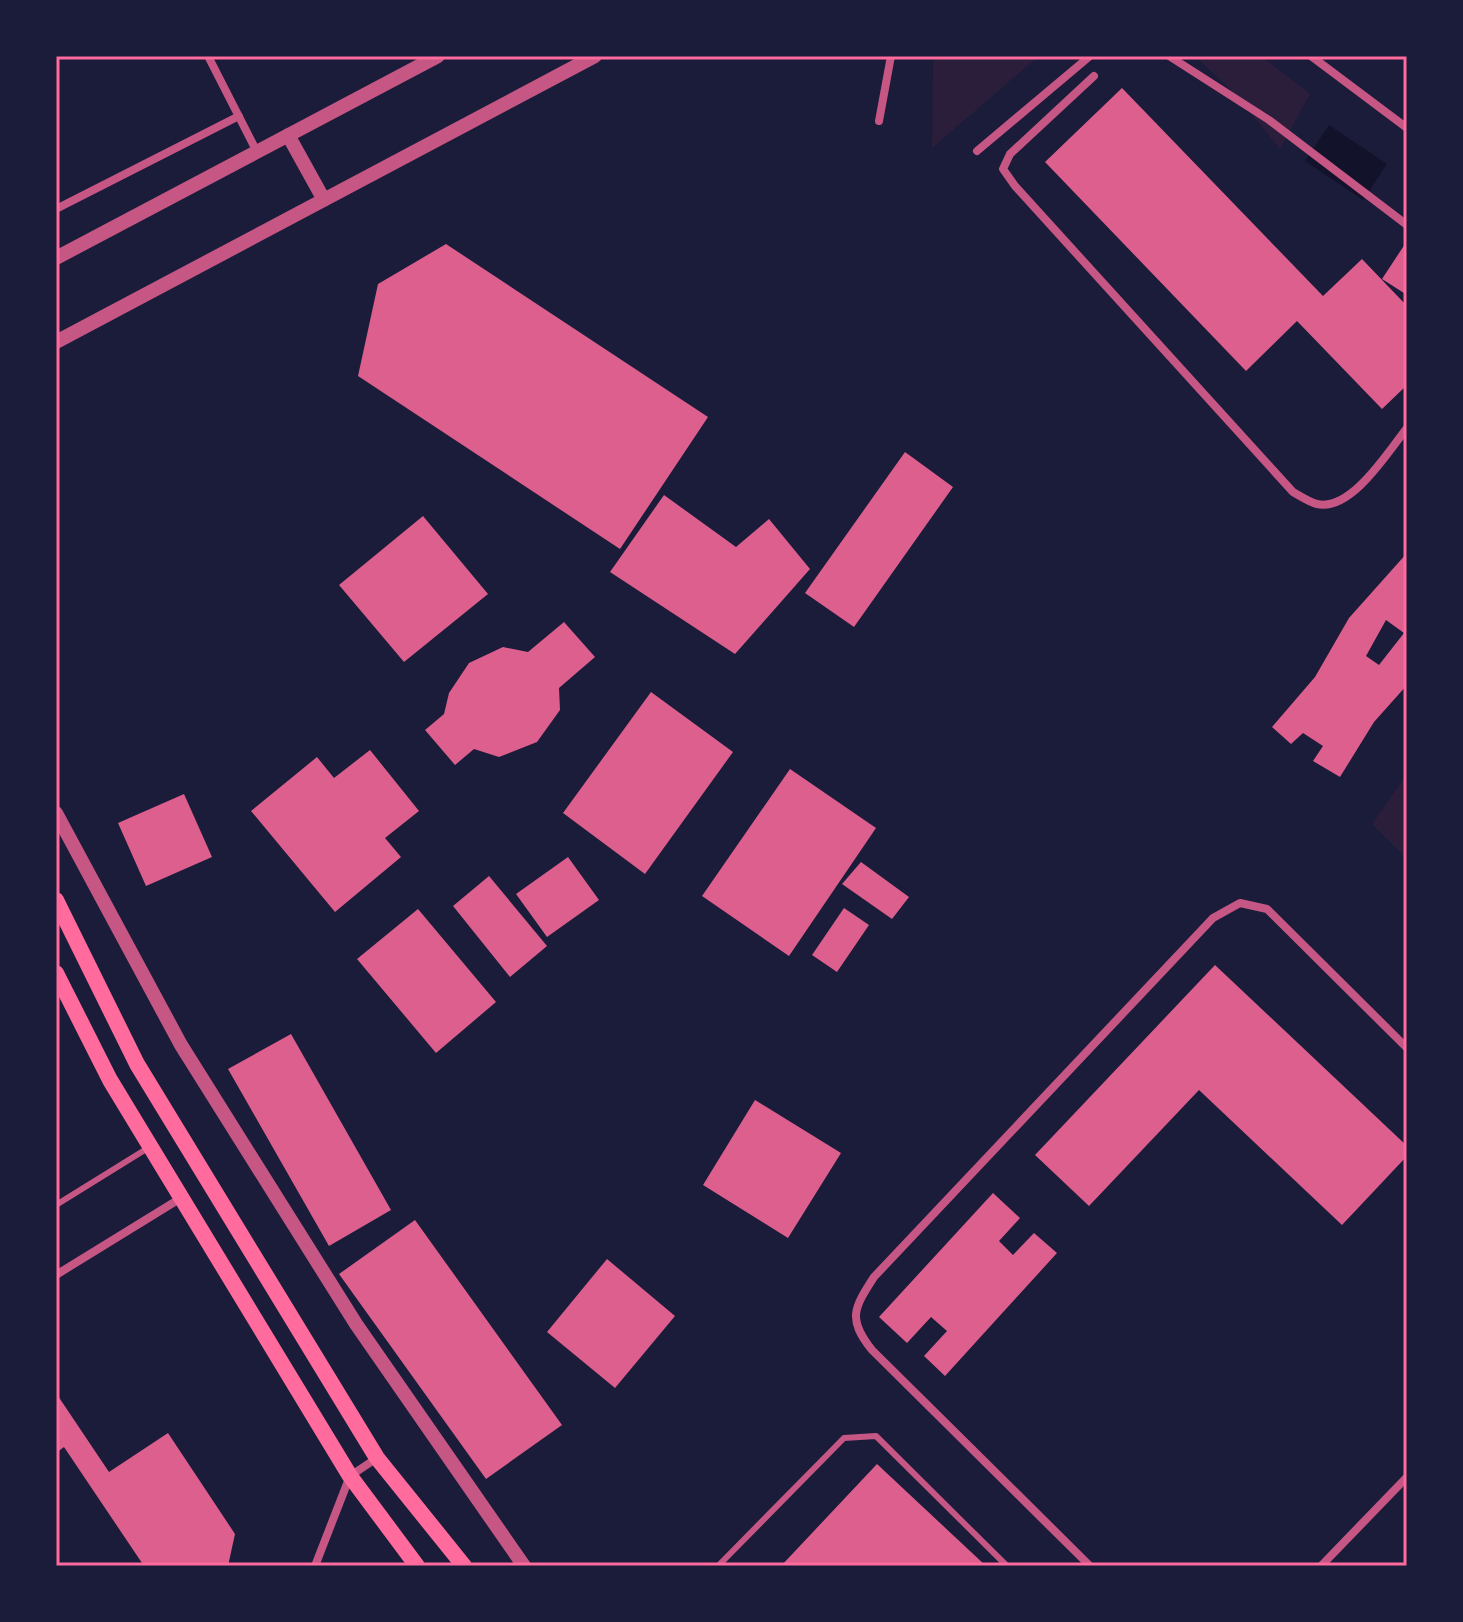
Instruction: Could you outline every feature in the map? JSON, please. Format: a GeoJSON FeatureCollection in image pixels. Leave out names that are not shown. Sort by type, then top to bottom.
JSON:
{"type":"FeatureCollection","features":[{"type":"Feature","properties":{"kind":"main road"},"geometry":{"type":"LineString","coordinates":[[56,900],[137,1064],[377,1458],[464,1566]]}},
{"type":"Feature","properties":{"kind":"main road"},"geometry":{"type":"LineString","coordinates":[[56,973],[110,1080],[350,1476],[417,1566]]}},
{"type":"Feature","properties":{"kind":"street"},"geometry":{"type":"LineString","coordinates":[[208,56],[257,152]]}},
{"type":"Feature","properties":{"kind":"street"},"geometry":{"type":"LineString","coordinates":[[56,258],[438,56]]}},
{"type":"Feature","properties":{"kind":"street"},"geometry":{"type":"LineString","coordinates":[[56,342],[595,56]]}},
{"type":"Feature","properties":{"kind":"street"},"geometry":{"type":"LineString","coordinates":[[879,121],[891,56]]}},
{"type":"Feature","properties":{"kind":"street"},"geometry":{"type":"LineString","coordinates":[[977,151],[1090,56]]}},
{"type":"Feature","properties":{"kind":"street"},"geometry":{"type":"LineString","coordinates":[[1169,56],[1269,120],[1407,225]]}},
{"type":"Feature","properties":{"kind":"street"},"geometry":{"type":"LineString","coordinates":[[1311,56],[1407,128]]}},
{"type":"Feature","properties":{"kind":"street"},"geometry":{"type":"LineString","coordinates":[[1094,76],[1010,154],[1003,169],[1015,186],[1293,492],[1318,504],[1334,503],[1351,496],[1407,428]]}},
{"type":"Feature","properties":{"kind":"street"},"geometry":{"type":"LineString","coordinates":[[56,209],[239,116]]}},
{"type":"Feature","properties":{"kind":"street"},"geometry":{"type":"LineString","coordinates":[[288,135],[324,200]]}},
{"type":"Feature","properties":{"kind":"street"},"geometry":{"type":"LineString","coordinates":[[56,813],[190,1059],[356,1324],[524,1566]]}},
{"type":"Feature","properties":{"kind":"street"},"geometry":{"type":"LineString","coordinates":[[1090,1566],[872,1350],[858,1333],[855,1315],[862,1296],[874,1277],[1202,929],[1213,918],[1240,903],[1267,909],[1407,1048]]}},
{"type":"Feature","properties":{"kind":"street"},"geometry":{"type":"LineString","coordinates":[[56,1275],[182,1198]]}},
{"type":"Feature","properties":{"kind":"street"},"geometry":{"type":"LineString","coordinates":[[315,1566],[350,1476],[377,1458]]}},
{"type":"Feature","properties":{"kind":"street"},"geometry":{"type":"LineString","coordinates":[[1321,1566],[1407,1477]]}},
{"type":"Feature","properties":{"kind":"lane"},"geometry":{"type":"LineString","coordinates":[[56,1205],[151,1147]]}},
{"type":"Feature","properties":{"kind":"lane"},"geometry":{"type":"LineString","coordinates":[[718,1566],[844,1438],[876,1436],[1007,1566]]}},
{"type":"Feature","properties":{"kind":"shaded area"},"geometry":{"type":"Polygon","coordinates":[[[933,56],[1039,56],[932,148],[933,56]]]}},
{"type":"Feature","properties":{"kind":"shaded area"},"geometry":{"type":"Polygon","coordinates":[[[1195,56],[1261,56],[1310,94],[1280,149],[1234,93],[1195,56]]]}},
{"type":"Feature","properties":{"kind":"shaded area"},"geometry":{"type":"Polygon","coordinates":[[[1329,125],[1387,164],[1363,200],[1305,161],[1329,125]]]}},
{"type":"Feature","properties":{"kind":"shaded area"},"geometry":{"type":"Polygon","coordinates":[[[1407,774],[1407,859],[1372,824],[1407,774]]]}},
{"type":"Feature","properties":{"kind":"building"},"geometry":{"type":"Polygon","coordinates":[[[1122,88],[1323,296],[1362,259],[1407,306],[1407,385],[1382,409],[1297,321],[1246,371],[1045,162],[1122,88]]]}},
{"type":"Feature","properties":{"kind":"building"},"geometry":{"type":"Polygon","coordinates":[[[1407,241],[1407,295],[1382,279],[1407,241]]]}},
{"type":"Feature","properties":{"kind":"building"},"geometry":{"type":"Polygon","coordinates":[[[446,244],[708,417],[620,549],[358,376],[378,284],[446,244]]]}},
{"type":"Feature","properties":{"kind":"building"},"geometry":{"type":"Polygon","coordinates":[[[905,452],[953,487],[854,627],[805,593],[905,452]]]}},
{"type":"Feature","properties":{"kind":"building"},"geometry":{"type":"Polygon","coordinates":[[[664,495],[736,547],[769,519],[810,569],[735,654],[610,572],[664,495]]]}},
{"type":"Feature","properties":{"kind":"building"},"geometry":{"type":"Polygon","coordinates":[[[423,516],[488,594],[404,662],[339,585],[423,516]]]}},
{"type":"Feature","properties":{"kind":"building"},"geometry":{"type":"Polygon","coordinates":[[[1407,553],[1407,685],[1374,722],[1340,777],[1313,761],[1323,746],[1303,733],[1291,744],[1272,727],[1315,677],[1349,618],[1407,553]],[[1386,620],[1366,656],[1379,665],[1404,633],[1386,620]]]}},
{"type":"Feature","properties":{"kind":"building"},"geometry":{"type":"Polygon","coordinates":[[[564,622],[595,657],[559,688],[560,710],[537,742],[499,757],[474,749],[455,765],[425,730],[444,714],[449,693],[469,663],[503,647],[528,652],[564,622]]]}},
{"type":"Feature","properties":{"kind":"building"},"geometry":{"type":"Polygon","coordinates":[[[651,692],[733,752],[645,874],[563,813],[651,692]]]}},
{"type":"Feature","properties":{"kind":"building"},"geometry":{"type":"Polygon","coordinates":[[[370,750],[419,811],[385,838],[401,857],[335,912],[251,811],[317,757],[334,778],[370,750]]]}},
{"type":"Feature","properties":{"kind":"building"},"geometry":{"type":"Polygon","coordinates":[[[790,769],[876,828],[789,956],[702,896],[790,769]]]}},
{"type":"Feature","properties":{"kind":"building"},"geometry":{"type":"Polygon","coordinates":[[[184,794],[212,857],[146,886],[118,823],[184,794]]]}},
{"type":"Feature","properties":{"kind":"building"},"geometry":{"type":"Polygon","coordinates":[[[568,857],[599,900],[547,937],[516,894],[568,857]]]}},
{"type":"Feature","properties":{"kind":"building"},"geometry":{"type":"Polygon","coordinates":[[[861,862],[909,897],[892,919],[842,884],[861,862]]]}},
{"type":"Feature","properties":{"kind":"building"},"geometry":{"type":"Polygon","coordinates":[[[489,876],[547,946],[510,977],[453,906],[489,876]]]}},
{"type":"Feature","properties":{"kind":"building"},"geometry":{"type":"Polygon","coordinates":[[[844,908],[869,925],[837,972],[812,955],[844,908]]]}},
{"type":"Feature","properties":{"kind":"building"},"geometry":{"type":"Polygon","coordinates":[[[418,909],[496,1002],[436,1053],[357,959],[418,909]]]}},
{"type":"Feature","properties":{"kind":"building"},"geometry":{"type":"Polygon","coordinates":[[[1215,965],[1407,1146],[1407,1156],[1342,1225],[1199,1090],[1089,1206],[1035,1155],[1215,965]]]}},
{"type":"Feature","properties":{"kind":"building"},"geometry":{"type":"Polygon","coordinates":[[[291,1034],[391,1210],[329,1246],[228,1069],[291,1034]]]}},
{"type":"Feature","properties":{"kind":"building"},"geometry":{"type":"Polygon","coordinates":[[[755,1100],[841,1153],[788,1238],[703,1185],[755,1100]]]}},
{"type":"Feature","properties":{"kind":"building"},"geometry":{"type":"Polygon","coordinates":[[[993,1193],[1020,1218],[999,1241],[1013,1255],[1034,1233],[1057,1253],[945,1376],[924,1356],[947,1331],[931,1317],[907,1343],[879,1317],[993,1193]]]}},
{"type":"Feature","properties":{"kind":"building"},"geometry":{"type":"Polygon","coordinates":[[[415,1220],[562,1425],[486,1479],[339,1274],[415,1220]]]}},
{"type":"Feature","properties":{"kind":"building"},"geometry":{"type":"Polygon","coordinates":[[[607,1259],[675,1316],[615,1388],[547,1332],[607,1259]]]}},
{"type":"Feature","properties":{"kind":"building"},"geometry":{"type":"Polygon","coordinates":[[[56,1393],[109,1472],[168,1433],[235,1534],[228,1566],[144,1566],[64,1447],[56,1453],[56,1393]]]}},
{"type":"Feature","properties":{"kind":"building"},"geometry":{"type":"Polygon","coordinates":[[[877,1464],[986,1566],[781,1566],[877,1464]]]}}]}
